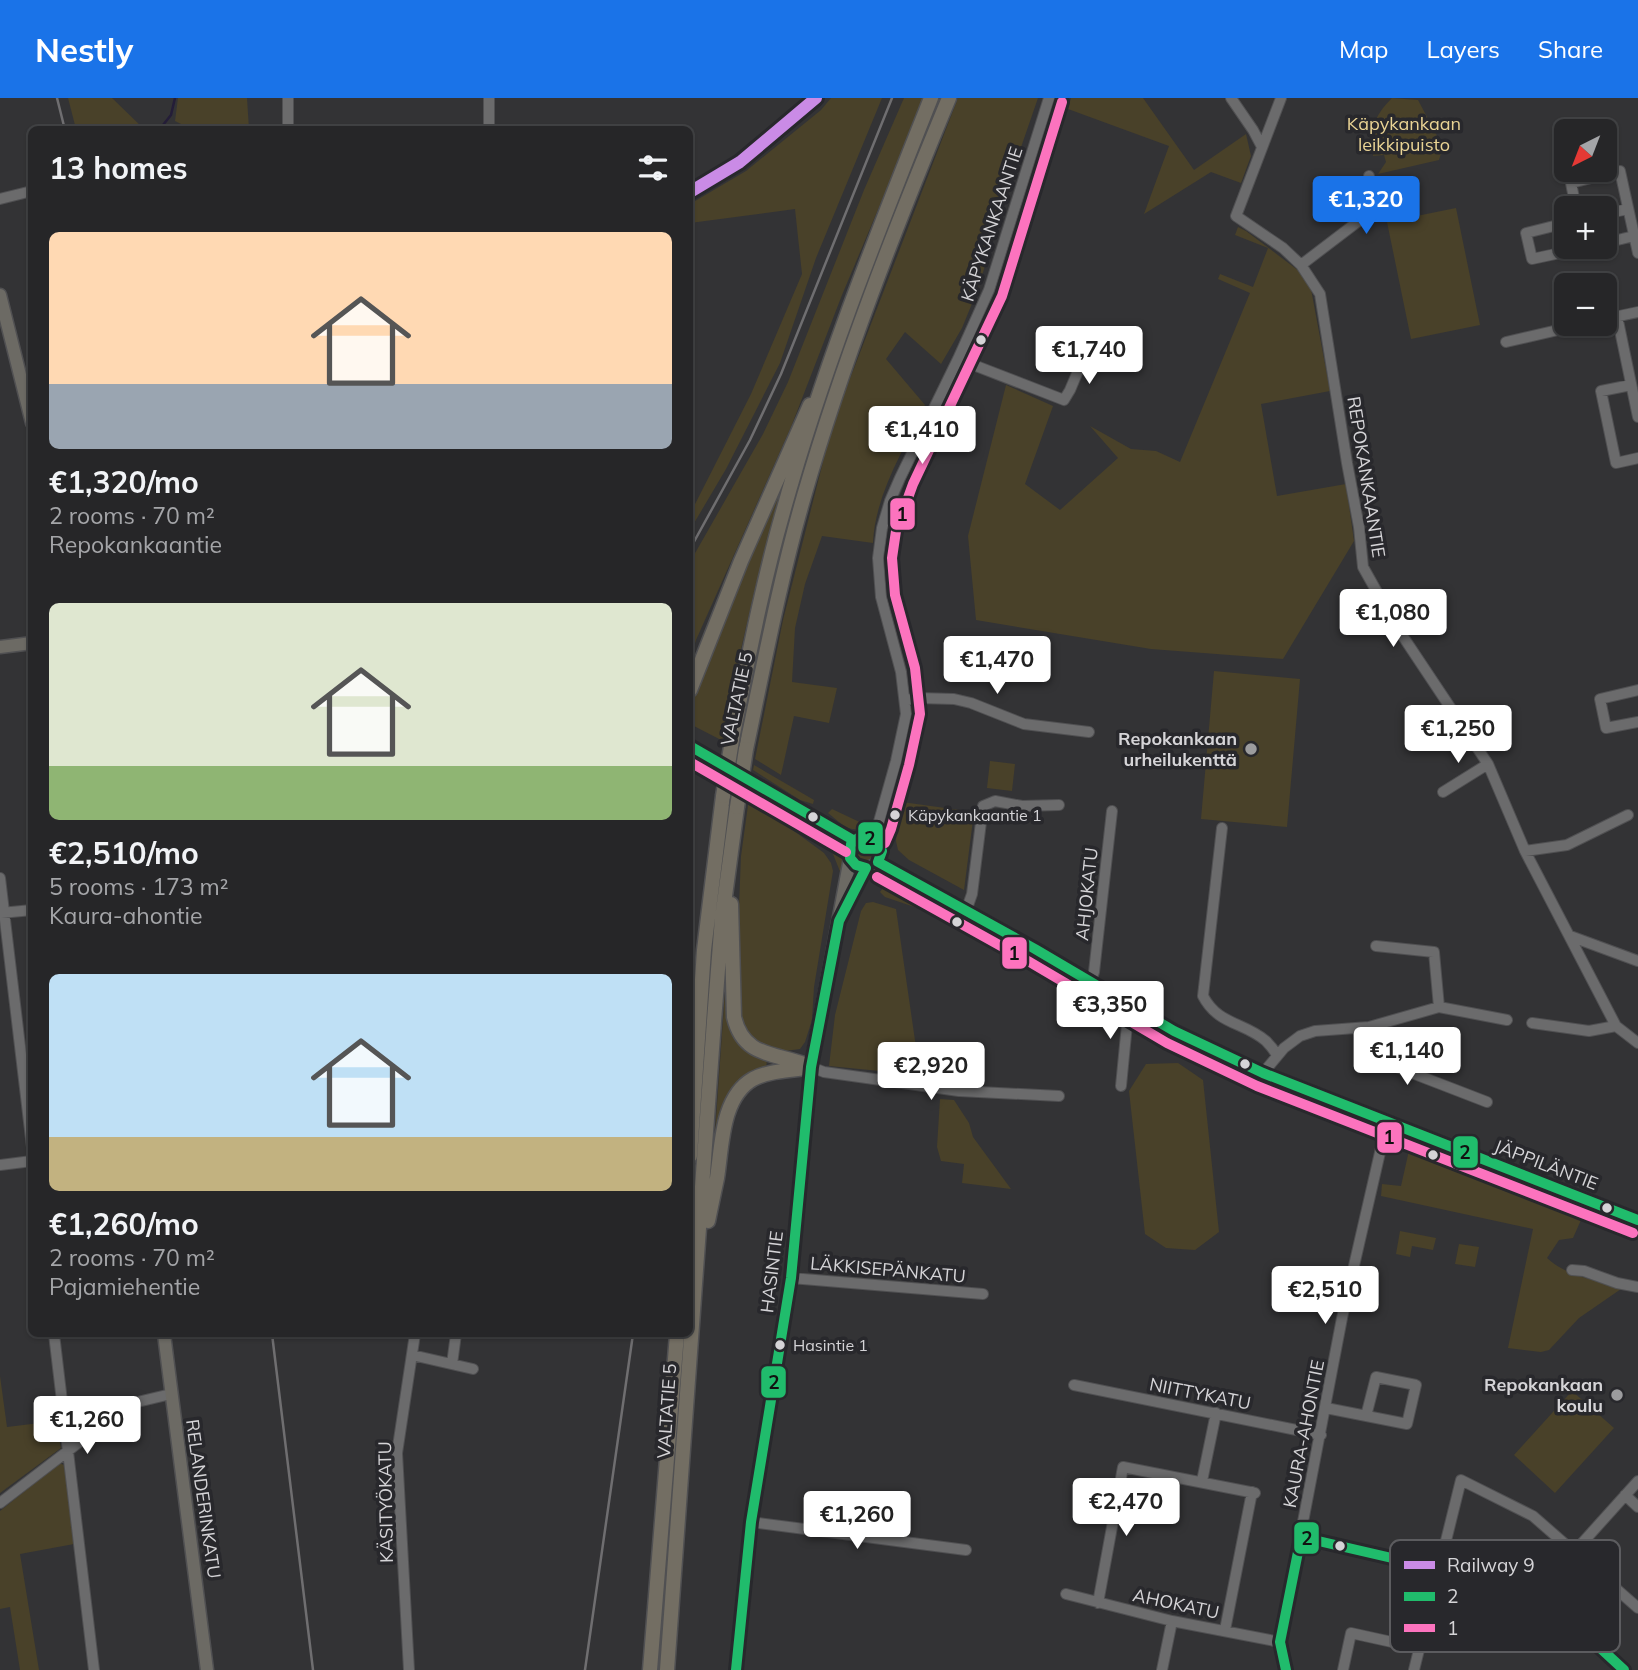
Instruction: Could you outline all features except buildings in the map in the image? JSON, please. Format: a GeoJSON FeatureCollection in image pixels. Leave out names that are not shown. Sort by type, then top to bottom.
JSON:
{"type":"FeatureCollection","features":[{"type":"Feature","properties":{"kind":"highway","name":"VALTATIE 5"},"geometry":{"type":"LineString","coordinates":[[693,1112],[704,950],[723,796],[757,614],[783,511],[824,379],[931,98]]}},
{"type":"Feature","properties":{"kind":"highway","name":"VALTATIE 5"},"geometry":{"type":"LineString","coordinates":[[693,1326],[714,1021],[729,865],[746,749],[785,564],[804,495],[847,362],[949,98]]}},
{"type":"Feature","properties":{"kind":"highway"},"geometry":{"type":"LineString","coordinates":[[693,682],[801,421],[824,379]]}},
{"type":"Feature","properties":{"kind":"highway"},"geometry":{"type":"LineString","coordinates":[[729,865],[736,1026],[744,1039],[759,1051],[794,1059],[811,1067]]}},
{"type":"Feature","properties":{"kind":"highway"},"geometry":{"type":"LineString","coordinates":[[697,1273],[722,1138],[735,1097],[751,1080],[760,1076],[811,1067]]}},
{"type":"Feature","properties":{"kind":"highway","name":"VALTATIE 5"},"geometry":{"type":"LineString","coordinates":[[650,1670],[677,1337]]}},
{"type":"Feature","properties":{"kind":"highway","name":"VALTATIE 5"},"geometry":{"type":"LineString","coordinates":[[667,1670],[692,1337]]}},
{"type":"Feature","properties":{"kind":"main road"},"geometry":{"type":"LineString","coordinates":[[0,295],[28,407]]}},
{"type":"Feature","properties":{"kind":"main road"},"geometry":{"type":"LineString","coordinates":[[0,647],[28,644]]}},
{"type":"Feature","properties":{"kind":"main road"},"geometry":{"type":"LineString","coordinates":[[693,748],[853,840]]}},
{"type":"Feature","properties":{"kind":"main road"},"geometry":{"type":"LineString","coordinates":[[861,836],[872,837],[881,847],[881,855],[872,865],[856,865],[850,858],[849,848],[853,840],[861,836]]}},
{"type":"Feature","properties":{"kind":"main road","name":"HASINTIE"},"geometry":{"type":"LineString","coordinates":[[811,1067],[850,858]]}},
{"type":"Feature","properties":{"kind":"main road","name":"JÄPPILÄNTIE"},"geometry":{"type":"LineString","coordinates":[[872,865],[966,911],[1184,1037],[1263,1073],[1638,1220]]}},
{"type":"Feature","properties":{"kind":"main road","name":"HASINTIE"},"geometry":{"type":"LineString","coordinates":[[839,921],[872,865]]}},
{"type":"Feature","properties":{"kind":"main road","name":"RELANDERINKATU"},"geometry":{"type":"LineString","coordinates":[[164,1337],[207,1670]]}},
{"type":"Feature","properties":{"kind":"street"},"geometry":{"type":"LineString","coordinates":[[288,98],[288,126]]}},
{"type":"Feature","properties":{"kind":"street"},"geometry":{"type":"LineString","coordinates":[[489,98],[489,126]]}},
{"type":"Feature","properties":{"kind":"street","name":"KÄPYKANKAANTIE"},"geometry":{"type":"LineString","coordinates":[[872,837],[897,761],[905,726],[906,700],[881,597],[878,558],[882,528],[900,478],[989,290],[1049,98]]}},
{"type":"Feature","properties":{"kind":"street"},"geometry":{"type":"LineString","coordinates":[[1231,98],[1262,146]]}},
{"type":"Feature","properties":{"kind":"street"},"geometry":{"type":"LineString","coordinates":[[1262,146],[1281,98]]}},
{"type":"Feature","properties":{"kind":"street","name":"REPOKANKAANTIE"},"geometry":{"type":"LineString","coordinates":[[1262,146],[1236,216],[1283,248],[1301,265],[1321,294],[1346,463],[1359,527],[1363,567],[1396,626],[1488,764],[1525,851],[1616,1026],[1638,1043]]}},
{"type":"Feature","properties":{"kind":"street"},"geometry":{"type":"LineString","coordinates":[[1574,196],[1571,183],[1620,171],[1638,253]]}},
{"type":"Feature","properties":{"kind":"street"},"geometry":{"type":"LineString","coordinates":[[1301,265],[1360,220],[1371,200],[1369,176]]}},
{"type":"Feature","properties":{"kind":"street"},"geometry":{"type":"LineString","coordinates":[[0,199],[28,192]]}},
{"type":"Feature","properties":{"kind":"street"},"geometry":{"type":"LineString","coordinates":[[1617,212],[1629,209]]}},
{"type":"Feature","properties":{"kind":"street"},"geometry":{"type":"LineString","coordinates":[[1554,226],[1526,233],[1532,259],[1554,254]]}},
{"type":"Feature","properties":{"kind":"street"},"geometry":{"type":"LineString","coordinates":[[1617,240],[1634,236]]}},
{"type":"Feature","properties":{"kind":"street"},"geometry":{"type":"LineString","coordinates":[[1638,312],[1617,316],[1638,417]]}},
{"type":"Feature","properties":{"kind":"street"},"geometry":{"type":"LineString","coordinates":[[1506,342],[1554,331]]}},
{"type":"Feature","properties":{"kind":"street"},"geometry":{"type":"LineString","coordinates":[[958,359],[1064,400],[1086,352]]}},
{"type":"Feature","properties":{"kind":"street"},"geometry":{"type":"LineString","coordinates":[[1631,386],[1601,391],[1616,463],[1638,458]]}},
{"type":"Feature","properties":{"kind":"street"},"geometry":{"type":"LineString","coordinates":[[1638,690],[1600,699],[1606,728],[1638,722]]}},
{"type":"Feature","properties":{"kind":"street"},"geometry":{"type":"LineString","coordinates":[[906,700],[954,699],[1024,724],[1089,732]]}},
{"type":"Feature","properties":{"kind":"street"},"geometry":{"type":"LineString","coordinates":[[1443,792],[1488,764]]}},
{"type":"Feature","properties":{"kind":"street"},"geometry":{"type":"LineString","coordinates":[[966,911],[972,894],[981,809],[985,803],[995,801],[1022,806],[1059,805]]}},
{"type":"Feature","properties":{"kind":"street","name":"AHJOKATU"},"geometry":{"type":"LineString","coordinates":[[1091,981],[1112,811]]}},
{"type":"Feature","properties":{"kind":"street"},"geometry":{"type":"LineString","coordinates":[[1525,851],[1567,845],[1628,815]]}},
{"type":"Feature","properties":{"kind":"street"},"geometry":{"type":"LineString","coordinates":[[1222,828],[1203,996],[1209,1009],[1266,1041],[1277,1055]]}},
{"type":"Feature","properties":{"kind":"street"},"geometry":{"type":"LineString","coordinates":[[0,878],[2,913],[28,1116]]}},
{"type":"Feature","properties":{"kind":"street"},"geometry":{"type":"LineString","coordinates":[[2,913],[28,910]]}},
{"type":"Feature","properties":{"kind":"street"},"geometry":{"type":"LineString","coordinates":[[1570,936],[1638,961]]}},
{"type":"Feature","properties":{"kind":"street"},"geometry":{"type":"LineString","coordinates":[[1376,946],[1434,952],[1439,1007]]}},
{"type":"Feature","properties":{"kind":"street"},"geometry":{"type":"LineString","coordinates":[[1121,1086],[1128,1014],[1132,1006]]}},
{"type":"Feature","properties":{"kind":"street"},"geometry":{"type":"LineString","coordinates":[[1263,1073],[1277,1055],[1300,1037],[1315,1031],[1369,1027],[1439,1007],[1507,1020]]}},
{"type":"Feature","properties":{"kind":"street"},"geometry":{"type":"LineString","coordinates":[[1532,1023],[1589,1031],[1616,1026]]}},
{"type":"Feature","properties":{"kind":"street"},"geometry":{"type":"LineString","coordinates":[[1369,1027],[1386,1063],[1487,1102]]}},
{"type":"Feature","properties":{"kind":"street"},"geometry":{"type":"LineString","coordinates":[[811,1067],[824,1072],[959,1091],[1059,1096]]}},
{"type":"Feature","properties":{"kind":"street","name":"HASINTIE"},"geometry":{"type":"LineString","coordinates":[[736,1670],[751,1522],[791,1278],[811,1067]]}},
{"type":"Feature","properties":{"kind":"street","name":"KAURA-AHONTIE"},"geometry":{"type":"LineString","coordinates":[[1286,1670],[1280,1642],[1342,1318],[1387,1122]]}},
{"type":"Feature","properties":{"kind":"street"},"geometry":{"type":"LineString","coordinates":[[0,1165],[28,1162]]}},
{"type":"Feature","properties":{"kind":"street"},"geometry":{"type":"LineString","coordinates":[[1572,1270],[1637,1286]]}},
{"type":"Feature","properties":{"kind":"street","name":"LÄKKISEPÄNKATU"},"geometry":{"type":"LineString","coordinates":[[791,1278],[983,1294]]}},
{"type":"Feature","properties":{"kind":"street"},"geometry":{"type":"LineString","coordinates":[[54,1337],[94,1670]]}},
{"type":"Feature","properties":{"kind":"street","name":"KÄSITYÖKATU"},"geometry":{"type":"LineString","coordinates":[[409,1670],[397,1452],[415,1337]]}},
{"type":"Feature","properties":{"kind":"street"},"geometry":{"type":"LineString","coordinates":[[452,1364],[456,1337]]}},
{"type":"Feature","properties":{"kind":"street"},"geometry":{"type":"LineString","coordinates":[[412,1355],[473,1369]]}},
{"type":"Feature","properties":{"kind":"street"},"geometry":{"type":"LineString","coordinates":[[1326,1408],[1366,1416],[1407,1424],[1416,1385],[1376,1377],[1366,1416]]}},
{"type":"Feature","properties":{"kind":"street","name":"NIITTYKATU"},"geometry":{"type":"LineString","coordinates":[[1074,1385],[1321,1435]]}},
{"type":"Feature","properties":{"kind":"street"},"geometry":{"type":"LineString","coordinates":[[0,1503],[129,1404],[171,1394]]}},
{"type":"Feature","properties":{"kind":"street"},"geometry":{"type":"LineString","coordinates":[[1202,1481],[1216,1413]]}},
{"type":"Feature","properties":{"kind":"street"},"geometry":{"type":"LineString","coordinates":[[1098,1604],[1123,1467],[1202,1481],[1254,1492],[1225,1630]]}},
{"type":"Feature","properties":{"kind":"street"},"geometry":{"type":"LineString","coordinates":[[1447,1540],[1461,1480],[1534,1516],[1562,1540]]}},
{"type":"Feature","properties":{"kind":"street"},"geometry":{"type":"LineString","coordinates":[[1585,1540],[1638,1481]]}},
{"type":"Feature","properties":{"kind":"street"},"geometry":{"type":"LineString","coordinates":[[1625,1495],[1638,1507]]}},
{"type":"Feature","properties":{"kind":"street"},"geometry":{"type":"LineString","coordinates":[[751,1522],[966,1550]]}},
{"type":"Feature","properties":{"kind":"street"},"geometry":{"type":"LineString","coordinates":[[1301,1537],[1390,1557]]}},
{"type":"Feature","properties":{"kind":"street"},"geometry":{"type":"LineString","coordinates":[[1620,1593],[1638,1608]]}},
{"type":"Feature","properties":{"kind":"street","name":"AHOKATU"},"geometry":{"type":"LineString","coordinates":[[1066,1594],[1172,1621],[1280,1642]]}},
{"type":"Feature","properties":{"kind":"street"},"geometry":{"type":"LineString","coordinates":[[1162,1670],[1172,1621]]}},
{"type":"Feature","properties":{"kind":"street"},"geometry":{"type":"LineString","coordinates":[[1343,1670],[1351,1633],[1390,1642]]}},
{"type":"Feature","properties":{"kind":"street"},"geometry":{"type":"LineString","coordinates":[[1414,1670],[1418,1652]]}},
{"type":"Feature","properties":{"kind":"street"},"geometry":{"type":"LineString","coordinates":[[1605,1652],[1624,1670]]}},
{"type":"Feature","properties":{"kind":"green space"},"geometry":{"type":"Polygon","coordinates":[[[68,98],[112,98],[141,126],[75,126],[68,98]]]}},
{"type":"Feature","properties":{"kind":"green space"},"geometry":{"type":"Polygon","coordinates":[[[178,98],[247,98],[249,126],[185,126],[175,121],[178,98]]]}},
{"type":"Feature","properties":{"kind":"green space"},"geometry":{"type":"Polygon","coordinates":[[[831,98],[882,98],[816,258],[780,363],[726,469],[693,525],[693,508],[751,394],[802,274],[795,209],[693,223],[693,202],[746,171],[821,110],[831,98]]]}},
{"type":"Feature","properties":{"kind":"green space"},"geometry":{"type":"Polygon","coordinates":[[[904,98],[925,98],[842,295],[791,427],[693,650],[693,557],[763,434],[788,382],[864,190],[904,98]]]}},
{"type":"Feature","properties":{"kind":"green space"},"geometry":{"type":"Polygon","coordinates":[[[958,98],[1038,98],[978,289],[962,328],[941,364],[905,332],[886,359],[925,405],[885,489],[873,543],[822,536],[805,584],[795,628],[792,682],[837,688],[829,723],[794,716],[781,775],[755,759],[783,620],[828,442],[958,98]]]}},
{"type":"Feature","properties":{"kind":"green space"},"geometry":{"type":"Polygon","coordinates":[[[1071,98],[1143,98],[1194,170],[1246,134],[1251,156],[1241,183],[1211,172],[1144,214],[1169,146],[1068,109],[1071,98]]]}},
{"type":"Feature","properties":{"kind":"green space","name":"Käpykankaan leikkipuisto"},"geometry":{"type":"Polygon","coordinates":[[[1392,98],[1418,100],[1443,147],[1439,160],[1378,174],[1386,162],[1384,155],[1373,156],[1374,125],[1380,112],[1392,98]]]}},
{"type":"Feature","properties":{"kind":"green space"},"geometry":{"type":"Polygon","coordinates":[[[1456,208],[1480,325],[1411,339],[1387,222],[1456,208]]]}},
{"type":"Feature","properties":{"kind":"green space"},"geometry":{"type":"Polygon","coordinates":[[[1238,227],[1246,231],[1299,271],[1311,289],[1330,391],[1261,404],[1277,496],[1346,484],[1354,541],[1283,659],[1151,649],[976,620],[968,536],[1006,385],[1053,406],[1025,484],[1060,510],[1118,458],[1090,426],[1131,449],[1156,451],[1180,462],[1250,293],[1218,279],[1220,274],[1253,287],[1268,248],[1235,235],[1238,227]]]}},
{"type":"Feature","properties":{"kind":"green space"},"geometry":{"type":"Polygon","coordinates":[[[792,459],[757,580],[728,705],[723,741],[693,726],[693,698],[701,673],[792,459]]]}},
{"type":"Feature","properties":{"kind":"green space","name":"Repokankaan urheilukenttä"},"geometry":{"type":"Polygon","coordinates":[[[1214,671],[1300,679],[1287,827],[1201,819],[1214,671]]]}},
{"type":"Feature","properties":{"kind":"green space"},"geometry":{"type":"Polygon","coordinates":[[[913,703],[916,703],[914,733],[905,760],[902,758],[913,703]]]}},
{"type":"Feature","properties":{"kind":"green space"},"geometry":{"type":"Polygon","coordinates":[[[990,761],[1015,764],[1012,791],[987,788],[990,761]]]}},
{"type":"Feature","properties":{"kind":"green space"},"geometry":{"type":"Polygon","coordinates":[[[754,765],[814,800],[813,804],[800,800],[753,770],[754,765]]]}},
{"type":"Feature","properties":{"kind":"green space"},"geometry":{"type":"Polygon","coordinates":[[[750,787],[840,845],[844,862],[841,874],[833,854],[824,844],[749,793],[750,787]]]}},
{"type":"Feature","properties":{"kind":"green space"},"geometry":{"type":"Polygon","coordinates":[[[749,798],[824,853],[833,871],[814,987],[812,1020],[800,1049],[778,1052],[750,1040],[738,1014],[736,984],[741,856],[749,798]]]}},
{"type":"Feature","properties":{"kind":"green space"},"geometry":{"type":"Polygon","coordinates":[[[902,802],[974,812],[964,890],[909,860],[898,850],[896,841],[899,804],[902,802]]]}},
{"type":"Feature","properties":{"kind":"green space"},"geometry":{"type":"Polygon","coordinates":[[[832,809],[868,826],[856,829],[846,827],[828,813],[832,809]]]}},
{"type":"Feature","properties":{"kind":"green space"},"geometry":{"type":"Polygon","coordinates":[[[864,841],[872,844],[875,852],[872,860],[864,863],[856,860],[853,852],[856,844],[864,841]]]}},
{"type":"Feature","properties":{"kind":"green space"},"geometry":{"type":"Polygon","coordinates":[[[889,880],[917,893],[951,918],[971,928],[986,943],[935,914],[885,897],[880,892],[889,880]]]}},
{"type":"Feature","properties":{"kind":"green space"},"geometry":{"type":"Polygon","coordinates":[[[873,902],[896,909],[920,1075],[829,1066],[835,1015],[861,911],[866,903],[873,902]]]}},
{"type":"Feature","properties":{"kind":"green space"},"geometry":{"type":"Polygon","coordinates":[[[727,963],[747,1051],[767,1060],[766,1068],[743,1079],[711,1190],[727,963]]]}},
{"type":"Feature","properties":{"kind":"green space"},"geometry":{"type":"Polygon","coordinates":[[[1178,1063],[1203,1080],[1219,1232],[1195,1250],[1166,1248],[1145,1234],[1129,1091],[1146,1064],[1178,1063]]]}},
{"type":"Feature","properties":{"kind":"green space"},"geometry":{"type":"Polygon","coordinates":[[[940,1099],[954,1100],[969,1123],[973,1137],[1011,1189],[962,1183],[964,1164],[941,1161],[937,1147],[940,1099]]]}},
{"type":"Feature","properties":{"kind":"green space"},"geometry":{"type":"Polygon","coordinates":[[[1410,1146],[1585,1211],[1573,1238],[1559,1240],[1547,1258],[1573,1274],[1621,1289],[1579,1318],[1549,1350],[1541,1352],[1508,1348],[1533,1229],[1381,1196],[1382,1184],[1401,1186],[1410,1146]]]}},
{"type":"Feature","properties":{"kind":"green space"},"geometry":{"type":"Polygon","coordinates":[[[1400,1231],[1436,1238],[1433,1250],[1412,1246],[1410,1257],[1396,1254],[1400,1231]]]}},
{"type":"Feature","properties":{"kind":"green space"},"geometry":{"type":"Polygon","coordinates":[[[1459,1244],[1479,1247],[1475,1267],[1455,1264],[1459,1244]]]}},
{"type":"Feature","properties":{"kind":"green space"},"geometry":{"type":"Polygon","coordinates":[[[0,1376],[7,1427],[56,1421],[61,1448],[0,1493],[0,1376]]]}},
{"type":"Feature","properties":{"kind":"green space"},"geometry":{"type":"Polygon","coordinates":[[[1572,1391],[1614,1428],[1555,1493],[1514,1455],[1572,1391]]]}},
{"type":"Feature","properties":{"kind":"green space"},"geometry":{"type":"Polygon","coordinates":[[[60,1463],[67,1467],[74,1544],[20,1554],[39,1670],[20,1670],[10,1607],[0,1609],[0,1511],[60,1463]]]}},
{"type":"Feature","properties":{"kind":"waterway"},"geometry":{"type":"LineString","coordinates":[[162,126],[171,115],[175,98]]}},
{"type":"Feature","properties":{"kind":"railway"},"geometry":{"type":"LineString","coordinates":[[57,98],[64,126]]}},
{"type":"Feature","properties":{"kind":"railway"},"geometry":{"type":"LineString","coordinates":[[693,544],[750,440],[781,374],[892,98]]}},
{"type":"Feature","properties":{"kind":"railway"},"geometry":{"type":"LineString","coordinates":[[272,1337],[313,1670]]}},
{"type":"Feature","properties":{"kind":"railway"},"geometry":{"type":"LineString","coordinates":[[585,1670],[633,1337]]}},
{"type":"Feature","properties":{"kind":"rail line","name":"9"},"geometry":{"type":"LineString","coordinates":[[693,190],[740,162],[816,98]]}},
{"type":"Feature","properties":{"kind":"transit line","name":"1"},"geometry":{"type":"LineString","coordinates":[[885,843],[909,765],[920,714],[915,668],[895,595],[892,558],[896,531],[913,484],[1002,296],[1062,102]]}},
{"type":"Feature","properties":{"kind":"transit line","name":"2"},"geometry":{"type":"LineString","coordinates":[[693,748],[853,840]]}},
{"type":"Feature","properties":{"kind":"transit line","name":"1"},"geometry":{"type":"LineString","coordinates":[[693,764],[846,852]]}},
{"type":"Feature","properties":{"kind":"transit line","name":"2"},"geometry":{"type":"LineString","coordinates":[[736,1670],[751,1522],[791,1278],[811,1067],[839,921],[866,868],[856,865],[850,858],[851,844],[860,837],[868,837],[879,846],[882,851],[878,862],[1035,949],[1174,1031],[1263,1073],[1638,1220]]}},
{"type":"Feature","properties":{"kind":"transit line","name":"1"},"geometry":{"type":"LineString","coordinates":[[877,877],[1028,961],[1167,1043],[1257,1086],[1633,1233]]}},
{"type":"Feature","properties":{"kind":"transit line","name":"2"},"geometry":{"type":"LineString","coordinates":[[1286,1670],[1280,1642],[1301,1537],[1390,1558]]}},
{"type":"Feature","properties":{"kind":"transit line","name":"2"},"geometry":{"type":"LineString","coordinates":[[1605,1652],[1624,1670]]}},
{"type":"Feature","properties":{"kind":"place","name":"Repokankaan urheilukenttä"},"geometry":{"type":"Point","coordinates":[1251,749]}},
{"type":"Feature","properties":{"kind":"place","name":"Käpykankaantie 1"},"geometry":{"type":"Point","coordinates":[895,815]}},
{"type":"Feature","properties":{"kind":"place","name":"Hasintie 1"},"geometry":{"type":"Point","coordinates":[780,1345]}},
{"type":"Feature","properties":{"kind":"place","name":"Repokankaan koulu"},"geometry":{"type":"Point","coordinates":[1617,1395]}}]}
